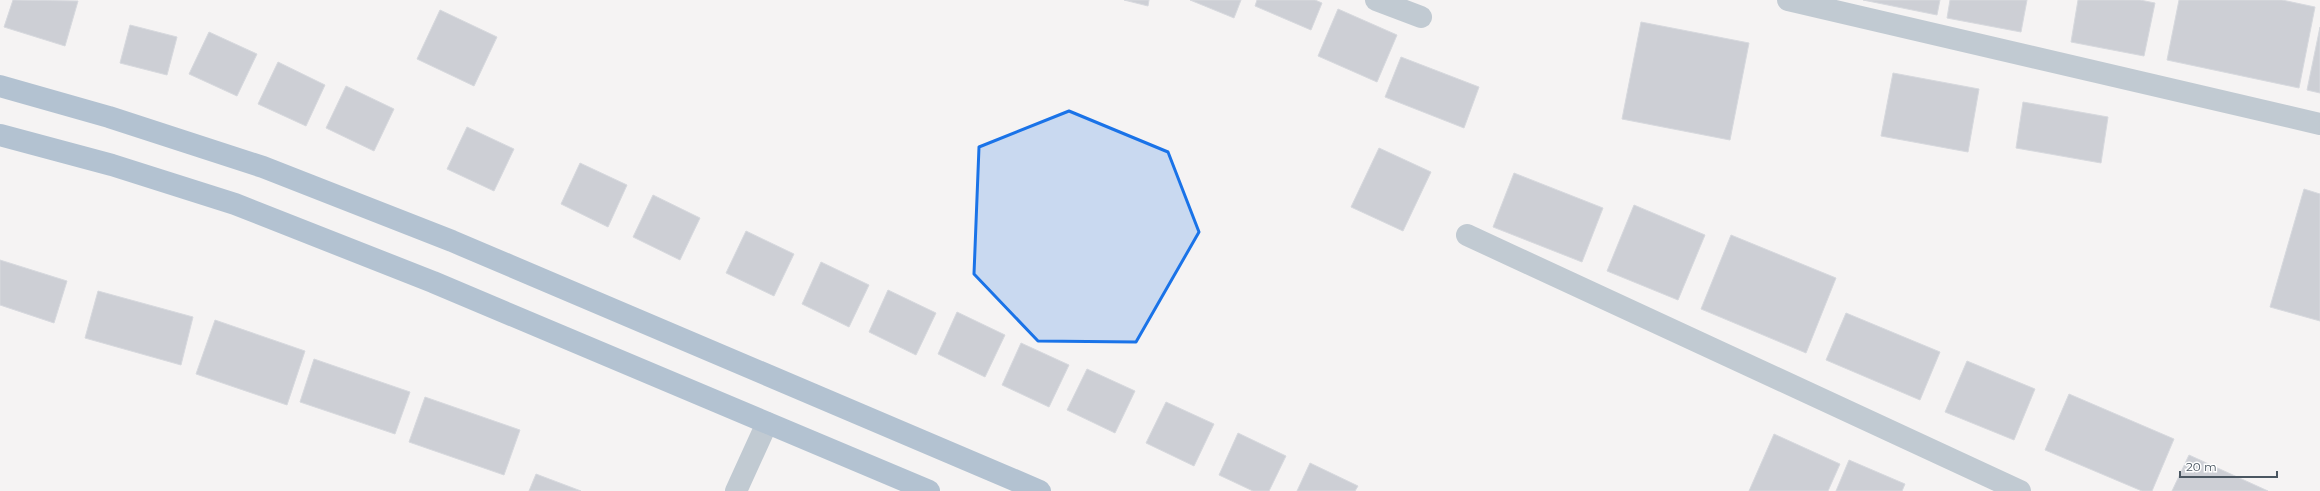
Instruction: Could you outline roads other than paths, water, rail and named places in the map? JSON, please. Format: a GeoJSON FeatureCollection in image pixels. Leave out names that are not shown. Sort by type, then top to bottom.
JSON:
{"type":"FeatureCollection","features":[{"type":"Feature","properties":{"kind":"main road"},"geometry":{"type":"LineString","coordinates":[[0,86],[116,119],[270,170],[459,244],[1040,491]]}},
{"type":"Feature","properties":{"kind":"main road"},"geometry":{"type":"LineString","coordinates":[[0,135],[112,165],[235,204],[440,285],[929,491]]}},
{"type":"Feature","properties":{"kind":"street"},"geometry":{"type":"LineString","coordinates":[[1376,0],[1421,17]]}},
{"type":"Feature","properties":{"kind":"street"},"geometry":{"type":"LineString","coordinates":[[1788,0],[2320,124]]}},
{"type":"Feature","properties":{"kind":"street"},"geometry":{"type":"LineString","coordinates":[[1467,235],[2020,491]]}},
{"type":"Feature","properties":{"kind":"street"},"geometry":{"type":"LineString","coordinates":[[736,491],[767,424]]}}]}
